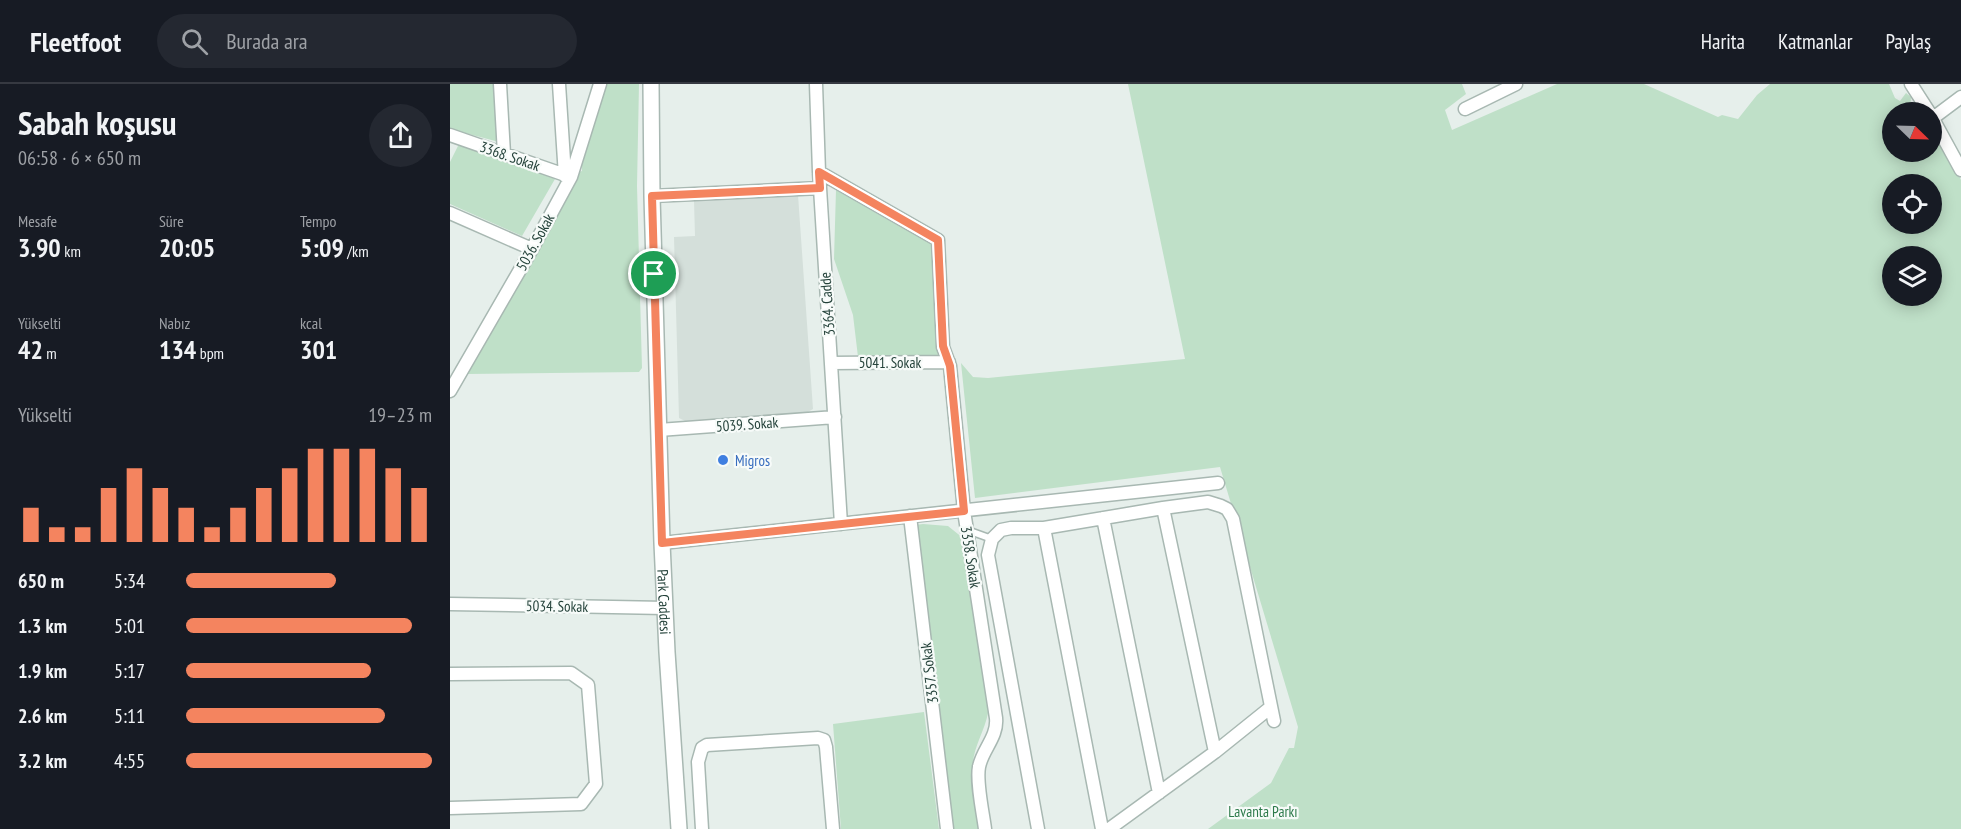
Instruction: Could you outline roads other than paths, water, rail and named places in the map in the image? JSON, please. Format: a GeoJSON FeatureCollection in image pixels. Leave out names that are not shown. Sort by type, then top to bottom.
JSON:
{"type":"FeatureCollection","features":[{"type":"Feature","properties":{"kind":"street"},"geometry":{"type":"LineString","coordinates":[[500,84],[504,154]]}},
{"type":"Feature","properties":{"kind":"street"},"geometry":{"type":"LineString","coordinates":[[559,84],[568,176]]}},
{"type":"Feature","properties":{"kind":"street","name":"5036. Sokak"},"geometry":{"type":"LineString","coordinates":[[450,391],[532,249],[568,176],[600,84]]}},
{"type":"Feature","properties":{"kind":"street","name":"Park Caddesi"},"geometry":{"type":"LineString","coordinates":[[651,84],[662,543],[679,829]]}},
{"type":"Feature","properties":{"kind":"street","name":"3364. Cadde"},"geometry":{"type":"LineString","coordinates":[[816,84],[819,172],[841,524]]}},
{"type":"Feature","properties":{"kind":"street"},"geometry":{"type":"LineString","coordinates":[[1465,109],[1516,84]]}},
{"type":"Feature","properties":{"kind":"street"},"geometry":{"type":"LineString","coordinates":[[1911,84],[1923,102]]}},
{"type":"Feature","properties":{"kind":"street"},"geometry":{"type":"LineString","coordinates":[[1942,111],[1961,97]]}},
{"type":"Feature","properties":{"kind":"street","name":"3368. Sokak"},"geometry":{"type":"LineString","coordinates":[[450,135],[568,176]]}},
{"type":"Feature","properties":{"kind":"street"},"geometry":{"type":"LineString","coordinates":[[1942,136],[1961,170]]}},
{"type":"Feature","properties":{"kind":"street","name":"3358. Sokak"},"geometry":{"type":"LineString","coordinates":[[819,172],[938,240],[943,346],[949,362],[966,530],[996,718],[996,729],[981,762],[979,772],[985,829]]}},
{"type":"Feature","properties":{"kind":"street"},"geometry":{"type":"LineString","coordinates":[[652,196],[820,188]]}},
{"type":"Feature","properties":{"kind":"street"},"geometry":{"type":"LineString","coordinates":[[450,213],[532,249]]}},
{"type":"Feature","properties":{"kind":"street","name":"5041. Sokak"},"geometry":{"type":"LineString","coordinates":[[831,363],[949,362]]}},
{"type":"Feature","properties":{"kind":"street","name":"5039. Sokak"},"geometry":{"type":"LineString","coordinates":[[659,430],[835,417]]}},
{"type":"Feature","properties":{"kind":"street"},"geometry":{"type":"LineString","coordinates":[[662,543],[1218,483]]}},
{"type":"Feature","properties":{"kind":"street"},"geometry":{"type":"LineString","coordinates":[[1038,829],[988,555],[992,539],[1001,531],[1011,528],[1044,528],[1208,502],[1227,509],[1233,519],[1274,721]]}},
{"type":"Feature","properties":{"kind":"street"},"geometry":{"type":"LineString","coordinates":[[1163,508],[1215,752]]}},
{"type":"Feature","properties":{"kind":"street","name":"3357. Sokak"},"geometry":{"type":"LineString","coordinates":[[910,516],[947,829]]}},
{"type":"Feature","properties":{"kind":"street"},"geometry":{"type":"LineString","coordinates":[[1103,518],[1160,793]]}},
{"type":"Feature","properties":{"kind":"street"},"geometry":{"type":"LineString","coordinates":[[1044,528],[1102,829]]}},
{"type":"Feature","properties":{"kind":"street","name":"5034. Sokak"},"geometry":{"type":"LineString","coordinates":[[450,604],[665,608]]}},
{"type":"Feature","properties":{"kind":"street"},"geometry":{"type":"LineString","coordinates":[[450,674],[571,673],[588,685],[596,784],[580,804],[450,808]]}},
{"type":"Feature","properties":{"kind":"street"},"geometry":{"type":"LineString","coordinates":[[1109,829],[1215,752],[1271,707]]}},
{"type":"Feature","properties":{"kind":"street"},"geometry":{"type":"LineString","coordinates":[[702,829],[698,762],[702,748],[707,745],[818,738],[824,740],[826,747],[833,829]]}},
{"type":"Feature","properties":{"kind":"lane"},"geometry":{"type":"LineString","coordinates":[[966,530],[992,539]]}},
{"type":"Feature","properties":{"kind":"place","name":"Migros"},"geometry":{"type":"Point","coordinates":[723,460]}},
{"type":"Feature","properties":{"kind":"park label","name":"Lavanta Parkı"},"geometry":{"type":"Point","coordinates":[1263,811]}}]}
